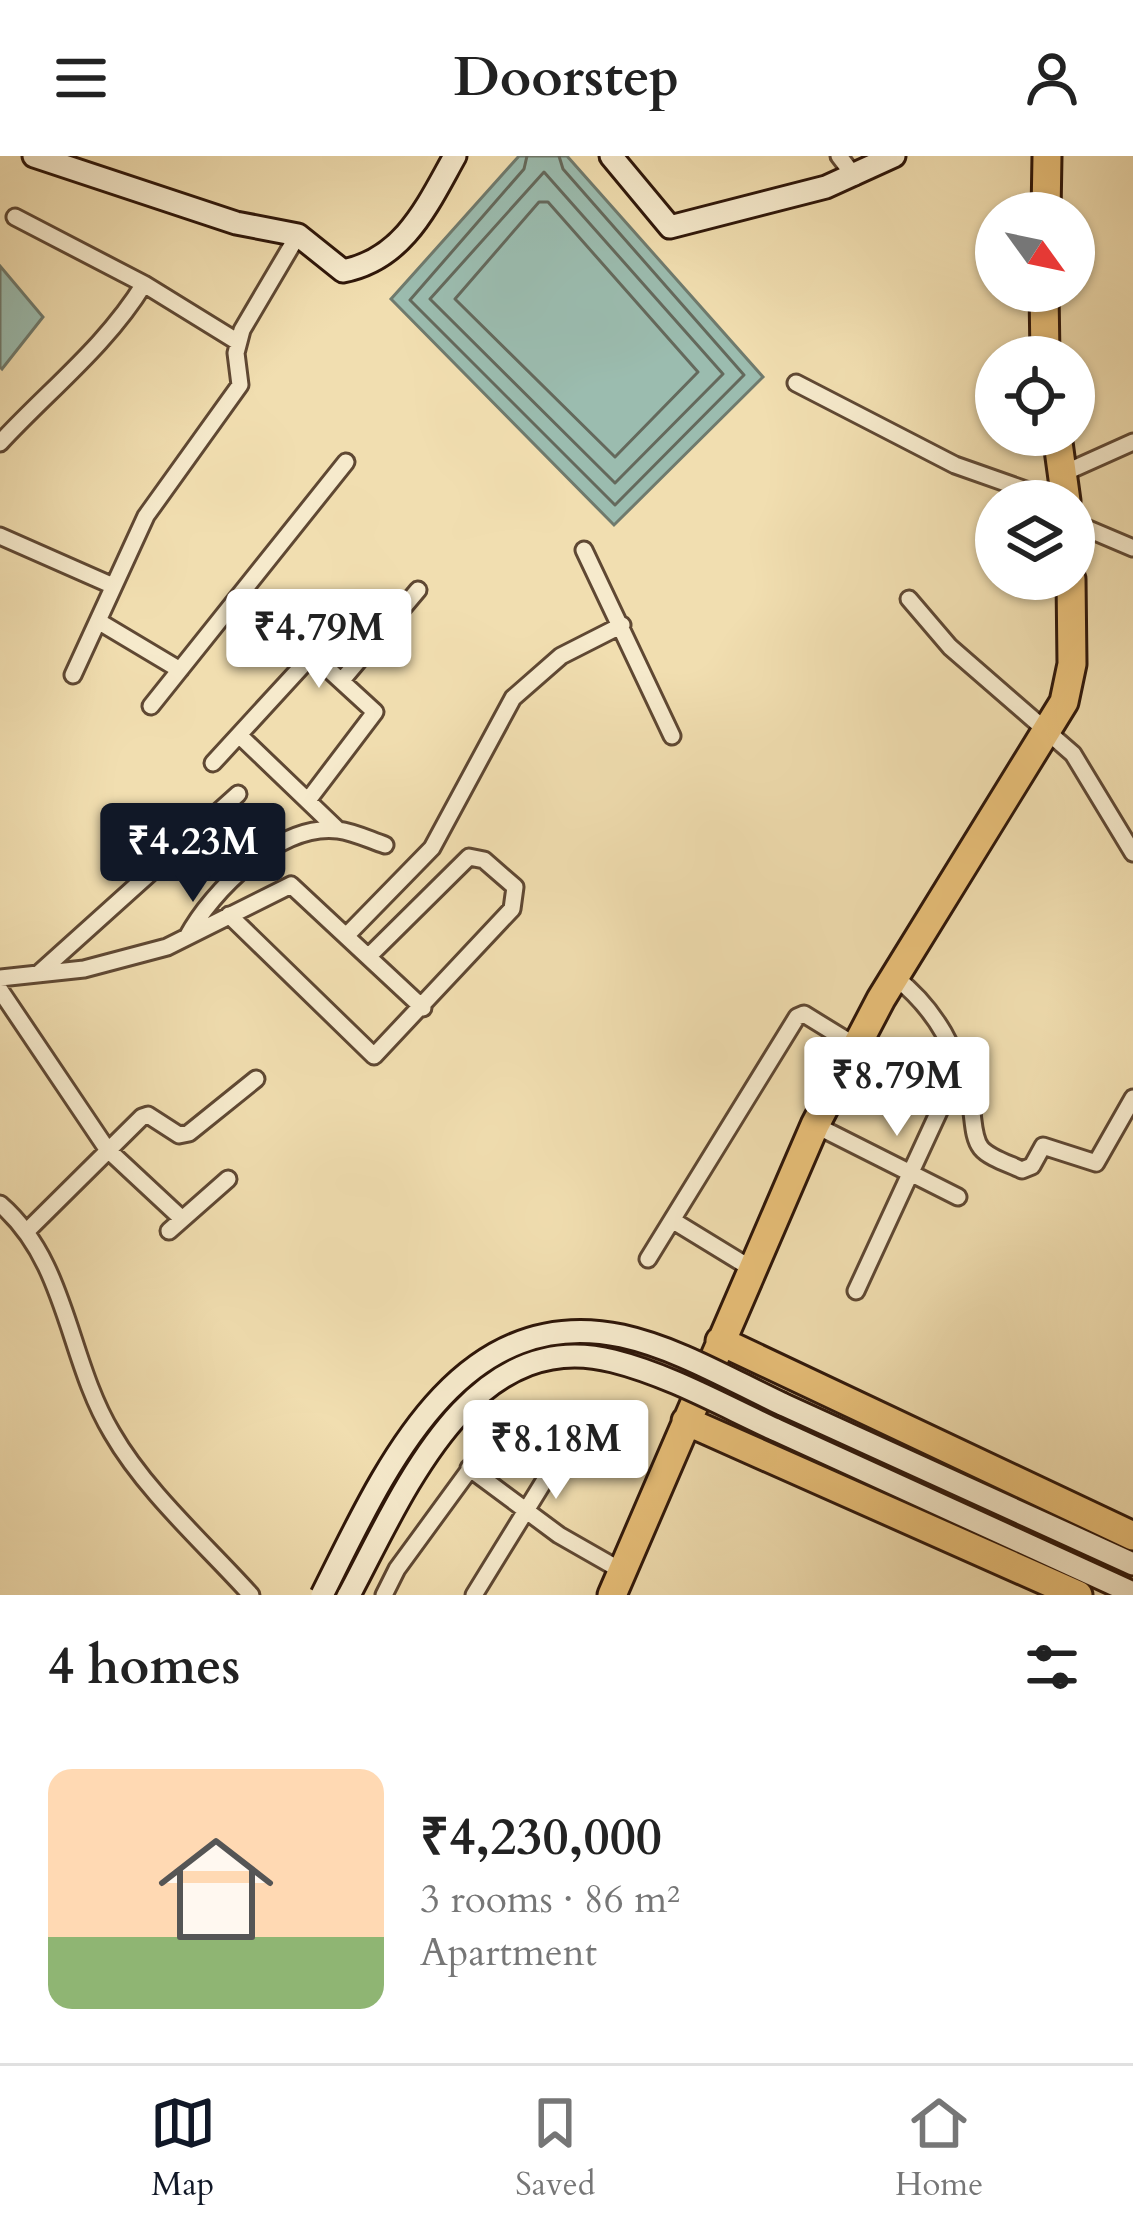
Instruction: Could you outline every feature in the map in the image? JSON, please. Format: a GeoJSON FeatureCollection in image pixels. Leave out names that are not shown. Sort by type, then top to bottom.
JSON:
{"type":"FeatureCollection","features":[{"type":"Feature","properties":{"kind":"highway"},"geometry":{"type":"LineString","coordinates":[[1046,192],[1047,156]]}},
{"type":"Feature","properties":{"kind":"highway"},"geometry":{"type":"LineString","coordinates":[[617,1583],[814,1125],[895,976],[1064,702],[1072,664],[1070,600]]}},
{"type":"Feature","properties":{"kind":"highway"},"geometry":{"type":"LineString","coordinates":[[721,1341],[1133,1536]]}},
{"type":"Feature","properties":{"kind":"highway"},"geometry":{"type":"LineString","coordinates":[[686,1421],[1078,1595]]}},
{"type":"Feature","properties":{"kind":"main road"},"geometry":{"type":"LineString","coordinates":[[34,156],[236,223],[298,235],[343,271],[366,266],[401,241],[455,156]]}},
{"type":"Feature","properties":{"kind":"main road"},"geometry":{"type":"LineString","coordinates":[[611,156],[670,227],[855,177],[894,156]]}},
{"type":"Feature","properties":{"kind":"main road"},"geometry":{"type":"LineString","coordinates":[[322,1595],[408,1434],[472,1370],[524,1339],[582,1332],[620,1336],[782,1404],[1133,1564]]}},
{"type":"Feature","properties":{"kind":"main road"},"geometry":{"type":"LineString","coordinates":[[349,1595],[439,1439],[485,1389],[526,1363],[551,1356],[611,1360],[1133,1593]]}},
{"type":"Feature","properties":{"kind":"street"},"geometry":{"type":"LineString","coordinates":[[838,156],[855,177]]}},
{"type":"Feature","properties":{"kind":"street"},"geometry":{"type":"LineString","coordinates":[[15,217],[144,284],[238,342]]}},
{"type":"Feature","properties":{"kind":"street"},"geometry":{"type":"LineString","coordinates":[[73,674],[111,585],[162,490],[240,385],[238,342],[298,235]]}},
{"type":"Feature","properties":{"kind":"street"},"geometry":{"type":"LineString","coordinates":[[0,443],[66,373],[91,354],[144,284]]}},
{"type":"Feature","properties":{"kind":"street"},"geometry":{"type":"LineString","coordinates":[[796,383],[955,465],[1014,480]]}},
{"type":"Feature","properties":{"kind":"street"},"geometry":{"type":"LineString","coordinates":[[1079,480],[1133,442]]}},
{"type":"Feature","properties":{"kind":"street"},"geometry":{"type":"LineString","coordinates":[[151,706],[346,462]]}},
{"type":"Feature","properties":{"kind":"street"},"geometry":{"type":"LineString","coordinates":[[1095,532],[1133,548]]}},
{"type":"Feature","properties":{"kind":"street"},"geometry":{"type":"LineString","coordinates":[[2,540],[111,585]]}},
{"type":"Feature","properties":{"kind":"street"},"geometry":{"type":"LineString","coordinates":[[584,550],[672,736]]}},
{"type":"Feature","properties":{"kind":"street"},"geometry":{"type":"LineString","coordinates":[[343,679],[418,590]]}},
{"type":"Feature","properties":{"kind":"street"},"geometry":{"type":"LineString","coordinates":[[243,591],[372,706],[374,719],[309,799]]}},
{"type":"Feature","properties":{"kind":"street"},"geometry":{"type":"LineString","coordinates":[[909,599],[950,647],[1050,731],[1086,771],[1133,854]]}},
{"type":"Feature","properties":{"kind":"street"},"geometry":{"type":"LineString","coordinates":[[98,622],[140,641],[180,670]]}},
{"type":"Feature","properties":{"kind":"street"},"geometry":{"type":"LineString","coordinates":[[349,933],[432,848],[513,698],[561,656],[622,625]]}},
{"type":"Feature","properties":{"kind":"street"},"geometry":{"type":"LineString","coordinates":[[213,763],[315,652]]}},
{"type":"Feature","properties":{"kind":"street"},"geometry":{"type":"LineString","coordinates":[[239,734],[338,830],[385,845]]}},
{"type":"Feature","properties":{"kind":"street"},"geometry":{"type":"LineString","coordinates":[[38,974],[238,794]]}},
{"type":"Feature","properties":{"kind":"street"},"geometry":{"type":"LineString","coordinates":[[187,937],[206,906],[281,842],[338,830]]}},
{"type":"Feature","properties":{"kind":"street"},"geometry":{"type":"LineString","coordinates":[[229,914],[367,1053],[381,1053],[512,908],[515,887],[484,860],[469,857],[370,955]]}},
{"type":"Feature","properties":{"kind":"street"},"geometry":{"type":"LineString","coordinates":[[0,978],[84,969],[187,937],[291,885],[349,933],[423,1008]]}},
{"type":"Feature","properties":{"kind":"street"},"geometry":{"type":"LineString","coordinates":[[895,976],[929,1006],[941,1026],[970,1101],[979,1145],[988,1153],[1022,1170],[1048,1146],[1096,1162],[1133,1097]]}},
{"type":"Feature","properties":{"kind":"street"},"geometry":{"type":"LineString","coordinates":[[0,990],[106,1149],[174,1224],[228,1179]]}},
{"type":"Feature","properties":{"kind":"street"},"geometry":{"type":"LineString","coordinates":[[648,1258],[796,1017],[811,1017],[856,1046]]}},
{"type":"Feature","properties":{"kind":"street"},"geometry":{"type":"LineString","coordinates":[[856,1291],[941,1102],[896,1077]]}},
{"type":"Feature","properties":{"kind":"street"},"geometry":{"type":"LineString","coordinates":[[29,1229],[106,1149],[148,1115],[179,1135],[188,1133],[256,1078]]}},
{"type":"Feature","properties":{"kind":"street"},"geometry":{"type":"LineString","coordinates":[[814,1125],[958,1197]]}},
{"type":"Feature","properties":{"kind":"street"},"geometry":{"type":"LineString","coordinates":[[0,1204],[29,1229],[65,1302],[80,1367],[111,1432],[251,1595]]}},
{"type":"Feature","properties":{"kind":"street"},"geometry":{"type":"LineString","coordinates":[[672,1220],[752,1269]]}},
{"type":"Feature","properties":{"kind":"street"},"geometry":{"type":"LineString","coordinates":[[384,1595],[397,1569],[500,1428]]}},
{"type":"Feature","properties":{"kind":"street"},"geometry":{"type":"LineString","coordinates":[[474,1595],[559,1457]]}},
{"type":"Feature","properties":{"kind":"street"},"geometry":{"type":"LineString","coordinates":[[469,1468],[617,1583]]}},
{"type":"Feature","properties":{"kind":"water"},"geometry":{"type":"Polygon","coordinates":[[[519,156],[567,156],[763,377],[614,525],[391,299],[519,156]]]}},
{"type":"Feature","properties":{"kind":"water"},"geometry":{"type":"Polygon","coordinates":[[[0,266],[43,317],[2,369],[0,367],[0,266]]]}}]}
